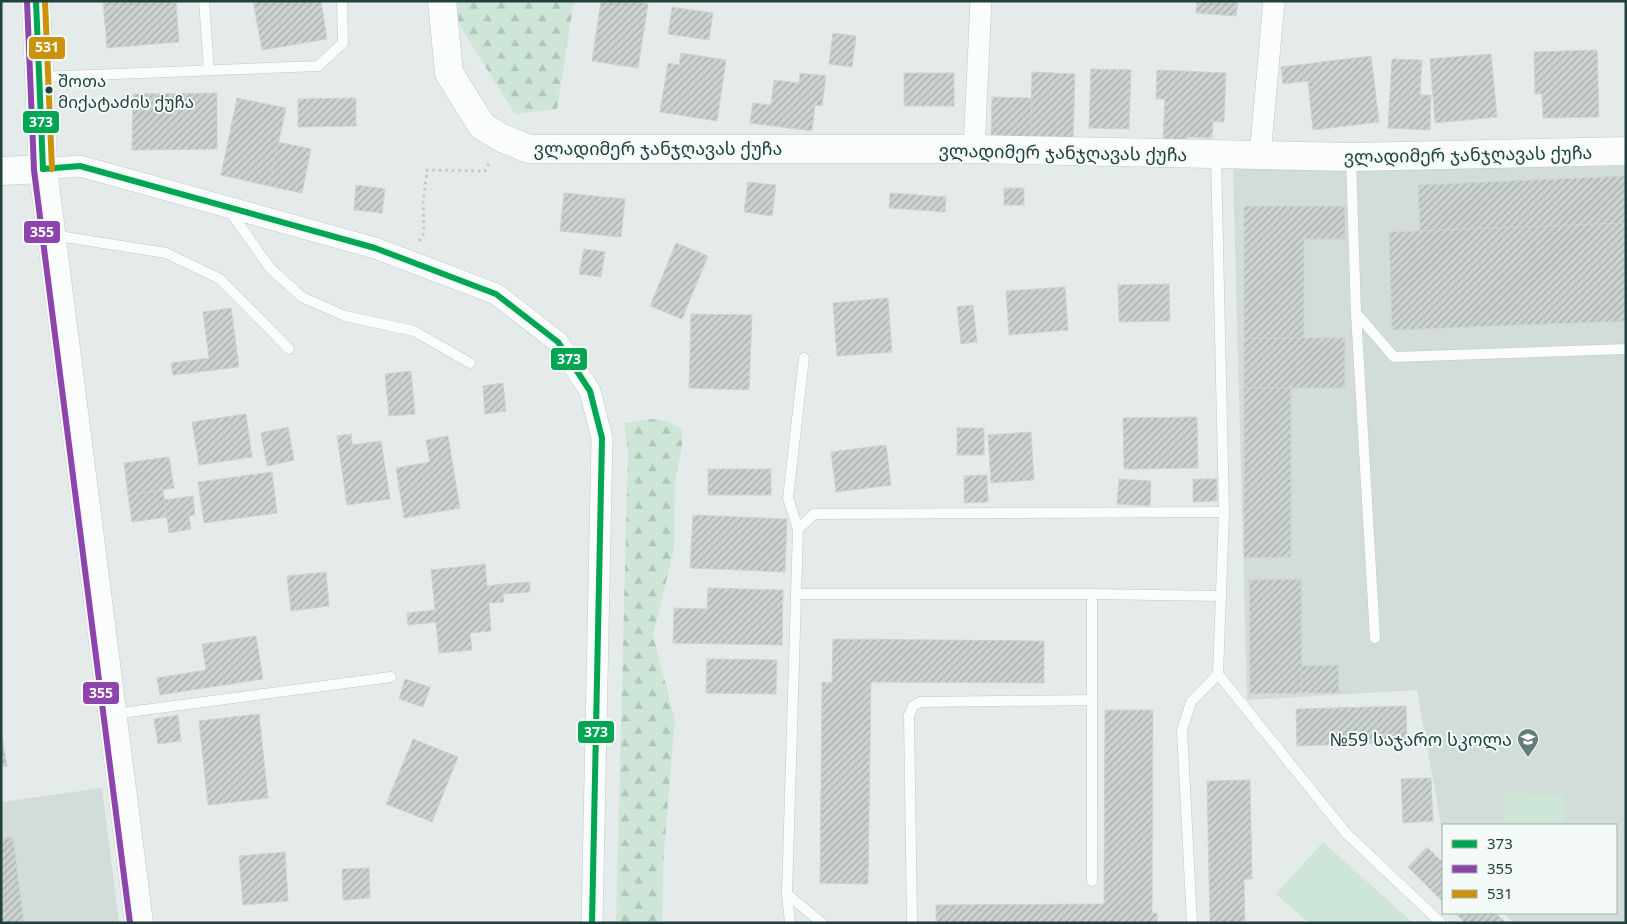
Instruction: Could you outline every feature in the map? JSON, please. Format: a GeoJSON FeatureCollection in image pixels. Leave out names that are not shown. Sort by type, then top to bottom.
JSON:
{"type":"FeatureCollection","features":[{"type":"Feature","properties":{"kind":"street"},"geometry":{"type":"LineString","coordinates":[[36,1],[43,169],[139,923]]}},
{"type":"Feature","properties":{"kind":"street","name":"ვლადიმერ ჯანჯღავას ქუჩა"},"geometry":{"type":"LineString","coordinates":[[442,1],[449,73],[482,126],[502,138],[529,149],[974,149],[1351,157],[1626,151]]}},
{"type":"Feature","properties":{"kind":"street"},"geometry":{"type":"LineString","coordinates":[[974,149],[981,1]]}},
{"type":"Feature","properties":{"kind":"street"},"geometry":{"type":"LineString","coordinates":[[1260,156],[1274,1]]}},
{"type":"Feature","properties":{"kind":"street"},"geometry":{"type":"LineString","coordinates":[[1,171],[80,166],[374,248],[496,294],[558,342],[590,391],[602,438],[592,923]]}},
{"type":"Feature","properties":{"kind":"lane"},"geometry":{"type":"LineString","coordinates":[[204,1],[209,70]]}},
{"type":"Feature","properties":{"kind":"lane"},"geometry":{"type":"LineString","coordinates":[[40,77],[318,66],[343,43],[342,1]]}},
{"type":"Feature","properties":{"kind":"lane"},"geometry":{"type":"LineString","coordinates":[[1216,155],[1224,512],[1218,674],[1346,833],[1441,923]]}},
{"type":"Feature","properties":{"kind":"lane"},"geometry":{"type":"LineString","coordinates":[[1351,157],[1356,313],[1375,638]]}},
{"type":"Feature","properties":{"kind":"lane"},"geometry":{"type":"LineString","coordinates":[[227,207],[270,268],[302,297],[345,316],[414,331],[470,363]]}},
{"type":"Feature","properties":{"kind":"lane"},"geometry":{"type":"LineString","coordinates":[[51,235],[166,253],[220,279],[289,349]]}},
{"type":"Feature","properties":{"kind":"lane"},"geometry":{"type":"LineString","coordinates":[[1356,313],[1394,357],[1626,349]]}},
{"type":"Feature","properties":{"kind":"lane"},"geometry":{"type":"LineString","coordinates":[[790,923],[787,894],[798,529],[788,498],[804,358]]}},
{"type":"Feature","properties":{"kind":"lane"},"geometry":{"type":"LineString","coordinates":[[798,529],[814,514],[1224,512]]}},
{"type":"Feature","properties":{"kind":"lane"},"geometry":{"type":"LineString","coordinates":[[796,594],[1221,596]]}},
{"type":"Feature","properties":{"kind":"lane"},"geometry":{"type":"LineString","coordinates":[[1092,594],[1092,881]]}},
{"type":"Feature","properties":{"kind":"lane"},"geometry":{"type":"LineString","coordinates":[[1192,923],[1182,730],[1191,702],[1218,674]]}},
{"type":"Feature","properties":{"kind":"lane"},"geometry":{"type":"LineString","coordinates":[[112,714],[391,677]]}},
{"type":"Feature","properties":{"kind":"lane"},"geometry":{"type":"LineString","coordinates":[[912,923],[909,715],[913,706],[920,702],[1092,700]]}},
{"type":"Feature","properties":{"kind":"lane"},"geometry":{"type":"LineString","coordinates":[[787,894],[822,923]]}},
{"type":"Feature","properties":{"kind":"path"},"geometry":{"type":"LineString","coordinates":[[409,260],[424,233],[427,170],[485,171],[502,138]]}},
{"type":"Feature","properties":{"kind":"shaded area"},"geometry":{"type":"Polygon","coordinates":[[[1626,163],[1626,923],[1514,923],[1504,914],[1617,914],[1617,824],[1442,824],[1442,830],[1417,690],[1247,700],[1233,168],[1626,163]]]}},
{"type":"Feature","properties":{"kind":"shaded area"},"geometry":{"type":"Polygon","coordinates":[[[102,788],[119,923],[1,923],[1,802],[102,788]]]}},
{"type":"Feature","properties":{"kind":"green space"},"geometry":{"type":"Polygon","coordinates":[[[458,1],[574,1],[557,109],[515,114],[458,23],[458,1]]]}},
{"type":"Feature","properties":{"kind":"green space"},"geometry":{"type":"Polygon","coordinates":[[[651,419],[667,421],[682,430],[682,447],[675,480],[674,549],[653,635],[675,720],[664,849],[662,923],[616,923],[628,450],[624,423],[651,419]]]}},
{"type":"Feature","properties":{"kind":"green space"},"geometry":{"type":"Polygon","coordinates":[[[1505,793],[1565,794],[1564,824],[1504,824],[1505,793]]]}},
{"type":"Feature","properties":{"kind":"green space"},"geometry":{"type":"Polygon","coordinates":[[[1323,842],[1413,923],[1309,923],[1276,894],[1323,842]]]}},
{"type":"Feature","properties":{"kind":"building"},"geometry":{"type":"Polygon","coordinates":[[[103,1],[176,1],[179,42],[107,48],[103,1]]]}},
{"type":"Feature","properties":{"kind":"building"},"geometry":{"type":"Polygon","coordinates":[[[253,1],[321,1],[327,39],[262,50],[253,1]]]}},
{"type":"Feature","properties":{"kind":"building"},"geometry":{"type":"Polygon","coordinates":[[[601,1],[632,1],[648,4],[638,68],[592,61],[601,1]]]}},
{"type":"Feature","properties":{"kind":"building"},"geometry":{"type":"Polygon","coordinates":[[[1197,1],[1238,1],[1236,16],[1196,13],[1197,1]]]}},
{"type":"Feature","properties":{"kind":"building"},"geometry":{"type":"Polygon","coordinates":[[[672,7],[713,13],[709,40],[668,34],[672,7]]]}},
{"type":"Feature","properties":{"kind":"building"},"geometry":{"type":"Polygon","coordinates":[[[833,33],[856,36],[852,67],[829,64],[833,33]]]}},
{"type":"Feature","properties":{"kind":"building"},"geometry":{"type":"Polygon","coordinates":[[[1597,50],[1599,117],[1543,118],[1542,94],[1535,94],[1534,52],[1597,50]]]}},
{"type":"Feature","properties":{"kind":"building"},"geometry":{"type":"Polygon","coordinates":[[[681,53],[726,60],[717,121],[660,112],[668,63],[679,65],[681,53]]]}},
{"type":"Feature","properties":{"kind":"building"},"geometry":{"type":"Polygon","coordinates":[[[1491,54],[1497,117],[1435,123],[1430,59],[1491,54]]]}},
{"type":"Feature","properties":{"kind":"building"},"geometry":{"type":"Polygon","coordinates":[[[1371,56],[1379,122],[1313,130],[1308,81],[1283,84],[1281,67],[1371,56]]]}},
{"type":"Feature","properties":{"kind":"building"},"geometry":{"type":"Polygon","coordinates":[[[1392,59],[1422,60],[1420,95],[1431,95],[1430,130],[1388,128],[1392,59]]]}},
{"type":"Feature","properties":{"kind":"building"},"geometry":{"type":"Polygon","coordinates":[[[1091,69],[1131,70],[1129,129],[1089,128],[1091,69]]]}},
{"type":"Feature","properties":{"kind":"building"},"geometry":{"type":"Polygon","coordinates":[[[1157,70],[1226,73],[1224,122],[1213,121],[1212,138],[1188,137],[1187,142],[1163,141],[1165,99],[1156,99],[1157,70]]]}},
{"type":"Feature","properties":{"kind":"building"},"geometry":{"type":"Polygon","coordinates":[[[1032,72],[1075,74],[1073,142],[1030,140],[1032,72]]]}},
{"type":"Feature","properties":{"kind":"building"},"geometry":{"type":"Polygon","coordinates":[[[800,73],[826,76],[822,106],[815,105],[812,131],[750,123],[753,103],[771,105],[774,80],[799,83],[800,73]]]}},
{"type":"Feature","properties":{"kind":"building"},"geometry":{"type":"Polygon","coordinates":[[[904,73],[954,73],[954,106],[904,106],[904,73]]]}},
{"type":"Feature","properties":{"kind":"building"},"geometry":{"type":"Polygon","coordinates":[[[217,93],[217,149],[132,150],[133,94],[217,93]]]}},
{"type":"Feature","properties":{"kind":"building"},"geometry":{"type":"Polygon","coordinates":[[[992,97],[1032,98],[1030,140],[991,138],[992,97]]]}},
{"type":"Feature","properties":{"kind":"building"},"geometry":{"type":"Polygon","coordinates":[[[237,98],[286,108],[269,186],[221,175],[237,98]]]}},
{"type":"Feature","properties":{"kind":"building"},"geometry":{"type":"Polygon","coordinates":[[[356,98],[356,126],[298,127],[298,99],[356,98]]]}},
{"type":"Feature","properties":{"kind":"building"},"geometry":{"type":"Polygon","coordinates":[[[278,142],[311,149],[302,193],[269,186],[278,142]]]}},
{"type":"Feature","properties":{"kind":"building"},"geometry":{"type":"Polygon","coordinates":[[[1626,176],[1626,223],[1420,231],[1418,185],[1626,176]]]}},
{"type":"Feature","properties":{"kind":"building"},"geometry":{"type":"Polygon","coordinates":[[[748,182],[776,185],[772,216],[744,212],[748,182]]]}},
{"type":"Feature","properties":{"kind":"building"},"geometry":{"type":"Polygon","coordinates":[[[356,185],[385,189],[382,213],[354,210],[356,185]]]}},
{"type":"Feature","properties":{"kind":"building"},"geometry":{"type":"Polygon","coordinates":[[[1004,188],[1024,188],[1024,205],[1004,205],[1004,188]]]}},
{"type":"Feature","properties":{"kind":"building"},"geometry":{"type":"Polygon","coordinates":[[[564,193],[625,199],[621,237],[560,231],[564,193]]]}},
{"type":"Feature","properties":{"kind":"building"},"geometry":{"type":"Polygon","coordinates":[[[890,193],[946,197],[945,212],[889,208],[890,193]]]}},
{"type":"Feature","properties":{"kind":"building"},"geometry":{"type":"Polygon","coordinates":[[[1244,206],[1345,206],[1345,239],[1304,239],[1304,338],[1244,338],[1244,206]]]}},
{"type":"Feature","properties":{"kind":"building"},"geometry":{"type":"Polygon","coordinates":[[[1626,223],[1626,321],[1392,330],[1389,232],[1626,223]]]}},
{"type":"Feature","properties":{"kind":"building"},"geometry":{"type":"Polygon","coordinates":[[[676,243],[708,256],[682,319],[650,306],[676,243]]]}},
{"type":"Feature","properties":{"kind":"building"},"geometry":{"type":"Polygon","coordinates":[[[584,249],[605,252],[601,277],[579,274],[584,249]]]}},
{"type":"Feature","properties":{"kind":"building"},"geometry":{"type":"Polygon","coordinates":[[[1169,284],[1170,321],[1119,322],[1118,285],[1169,284]]]}},
{"type":"Feature","properties":{"kind":"building"},"geometry":{"type":"Polygon","coordinates":[[[1065,287],[1068,330],[1009,335],[1006,291],[1065,287]]]}},
{"type":"Feature","properties":{"kind":"building"},"geometry":{"type":"Polygon","coordinates":[[[888,298],[892,352],[837,356],[833,303],[888,298]]]}},
{"type":"Feature","properties":{"kind":"building"},"geometry":{"type":"Polygon","coordinates":[[[973,305],[977,342],[961,344],[957,307],[973,305]]]}},
{"type":"Feature","properties":{"kind":"building"},"geometry":{"type":"Polygon","coordinates":[[[231,308],[239,367],[173,375],[171,363],[209,358],[203,312],[231,308]]]}},
{"type":"Feature","properties":{"kind":"building"},"geometry":{"type":"Polygon","coordinates":[[[691,314],[752,315],[749,390],[689,388],[691,314]]]}},
{"type":"Feature","properties":{"kind":"building"},"geometry":{"type":"Polygon","coordinates":[[[1244,338],[1345,338],[1345,388],[1244,388],[1244,338]]]}},
{"type":"Feature","properties":{"kind":"building"},"geometry":{"type":"Polygon","coordinates":[[[411,371],[415,414],[389,416],[385,374],[411,371]]]}},
{"type":"Feature","properties":{"kind":"building"},"geometry":{"type":"Polygon","coordinates":[[[503,383],[506,411],[485,414],[483,386],[503,383]]]}},
{"type":"Feature","properties":{"kind":"building"},"geometry":{"type":"Polygon","coordinates":[[[1244,388],[1291,388],[1291,557],[1244,558],[1244,388]]]}},
{"type":"Feature","properties":{"kind":"building"},"geometry":{"type":"Polygon","coordinates":[[[246,414],[252,457],[199,465],[192,422],[246,414]]]}},
{"type":"Feature","properties":{"kind":"building"},"geometry":{"type":"Polygon","coordinates":[[[1197,417],[1198,468],[1124,469],[1123,418],[1197,417]]]}},
{"type":"Feature","properties":{"kind":"building"},"geometry":{"type":"Polygon","coordinates":[[[288,427],[294,460],[267,466],[261,433],[288,427]]]}},
{"type":"Feature","properties":{"kind":"building"},"geometry":{"type":"Polygon","coordinates":[[[957,428],[984,428],[984,455],[957,455],[957,428]]]}},
{"type":"Feature","properties":{"kind":"building"},"geometry":{"type":"Polygon","coordinates":[[[1031,432],[1034,480],[991,483],[988,435],[1031,432]]]}},
{"type":"Feature","properties":{"kind":"building"},"geometry":{"type":"Polygon","coordinates":[[[351,434],[352,445],[381,441],[390,499],[347,505],[337,436],[351,434]]]}},
{"type":"Feature","properties":{"kind":"building"},"geometry":{"type":"Polygon","coordinates":[[[448,436],[460,508],[404,518],[396,468],[430,462],[426,440],[448,436]]]}},
{"type":"Feature","properties":{"kind":"building"},"geometry":{"type":"Polygon","coordinates":[[[886,445],[891,485],[836,492],[831,452],[886,445]]]}},
{"type":"Feature","properties":{"kind":"building"},"geometry":{"type":"Polygon","coordinates":[[[169,457],[174,488],[128,495],[124,463],[169,457]]]}},
{"type":"Feature","properties":{"kind":"building"},"geometry":{"type":"Polygon","coordinates":[[[708,469],[771,469],[771,495],[708,495],[708,469]]]}},
{"type":"Feature","properties":{"kind":"building"},"geometry":{"type":"Polygon","coordinates":[[[272,472],[277,513],[204,523],[198,482],[272,472]]]}},
{"type":"Feature","properties":{"kind":"building"},"geometry":{"type":"Polygon","coordinates":[[[987,475],[988,502],[964,503],[964,476],[987,475]]]}},
{"type":"Feature","properties":{"kind":"building"},"geometry":{"type":"Polygon","coordinates":[[[1119,479],[1151,481],[1150,506],[1117,504],[1119,479]]]}},
{"type":"Feature","properties":{"kind":"building"},"geometry":{"type":"Polygon","coordinates":[[[1193,479],[1217,479],[1217,501],[1193,502],[1193,479]]]}},
{"type":"Feature","properties":{"kind":"building"},"geometry":{"type":"Polygon","coordinates":[[[163,490],[167,517],[132,522],[128,495],[163,490]]]}},
{"type":"Feature","properties":{"kind":"building"},"geometry":{"type":"Polygon","coordinates":[[[193,496],[195,515],[189,516],[191,529],[169,533],[164,500],[193,496]]]}},
{"type":"Feature","properties":{"kind":"building"},"geometry":{"type":"Polygon","coordinates":[[[693,515],[787,519],[785,572],[690,568],[693,515]]]}},
{"type":"Feature","properties":{"kind":"building"},"geometry":{"type":"Polygon","coordinates":[[[485,564],[487,586],[502,584],[504,602],[489,603],[491,631],[470,633],[472,650],[439,653],[436,622],[408,625],[407,613],[435,610],[431,570],[485,564]]]}},
{"type":"Feature","properties":{"kind":"building"},"geometry":{"type":"Polygon","coordinates":[[[326,572],[329,606],[291,611],[287,576],[326,572]]]}},
{"type":"Feature","properties":{"kind":"building"},"geometry":{"type":"Polygon","coordinates":[[[1301,579],[1302,693],[1250,694],[1249,580],[1301,579]]]}},
{"type":"Feature","properties":{"kind":"building"},"geometry":{"type":"Polygon","coordinates":[[[530,582],[530,592],[503,594],[502,584],[530,582]]]}},
{"type":"Feature","properties":{"kind":"building"},"geometry":{"type":"Polygon","coordinates":[[[708,588],[783,590],[782,645],[673,643],[674,608],[707,609],[708,588]]]}},
{"type":"Feature","properties":{"kind":"building"},"geometry":{"type":"Polygon","coordinates":[[[256,636],[263,679],[160,695],[157,678],[206,670],[202,644],[256,636]]]}},
{"type":"Feature","properties":{"kind":"building"},"geometry":{"type":"Polygon","coordinates":[[[833,639],[1044,641],[1044,683],[871,682],[868,884],[820,883],[822,682],[832,683],[833,639]]]}},
{"type":"Feature","properties":{"kind":"building"},"geometry":{"type":"Polygon","coordinates":[[[707,659],[777,660],[776,694],[706,693],[707,659]]]}},
{"type":"Feature","properties":{"kind":"building"},"geometry":{"type":"Polygon","coordinates":[[[1338,665],[1339,693],[1302,693],[1301,666],[1338,665]]]}},
{"type":"Feature","properties":{"kind":"building"},"geometry":{"type":"Polygon","coordinates":[[[405,679],[430,687],[423,707],[399,699],[405,679]]]}},
{"type":"Feature","properties":{"kind":"building"},"geometry":{"type":"Polygon","coordinates":[[[1406,706],[1407,742],[1297,746],[1296,709],[1406,706]]]}},
{"type":"Feature","properties":{"kind":"building"},"geometry":{"type":"Polygon","coordinates":[[[1105,710],[1153,710],[1152,913],[1157,913],[1157,923],[936,923],[936,905],[1104,904],[1105,710]]]}},
{"type":"Feature","properties":{"kind":"building"},"geometry":{"type":"Polygon","coordinates":[[[259,714],[268,798],[208,805],[199,721],[259,714]]]}},
{"type":"Feature","properties":{"kind":"building"},"geometry":{"type":"Polygon","coordinates":[[[178,715],[181,741],[158,744],[154,719],[178,715]]]}},
{"type":"Feature","properties":{"kind":"building"},"geometry":{"type":"Polygon","coordinates":[[[1,729],[7,766],[1,767],[1,729]]]}},
{"type":"Feature","properties":{"kind":"building"},"geometry":{"type":"Polygon","coordinates":[[[413,739],[458,757],[432,822],[386,804],[413,739]]]}},
{"type":"Feature","properties":{"kind":"building"},"geometry":{"type":"Polygon","coordinates":[[[1431,778],[1433,821],[1403,823],[1401,779],[1431,778]]]}},
{"type":"Feature","properties":{"kind":"building"},"geometry":{"type":"Polygon","coordinates":[[[1250,780],[1252,879],[1244,879],[1245,923],[1210,923],[1207,781],[1250,780]]]}},
{"type":"Feature","properties":{"kind":"building"},"geometry":{"type":"Polygon","coordinates":[[[13,837],[24,923],[1,923],[1,839],[13,837]]]}},
{"type":"Feature","properties":{"kind":"building"},"geometry":{"type":"Polygon","coordinates":[[[1427,847],[1442,862],[1442,901],[1408,867],[1427,847]]]}},
{"type":"Feature","properties":{"kind":"building"},"geometry":{"type":"Polygon","coordinates":[[[285,852],[288,901],[243,905],[239,856],[285,852]]]}},
{"type":"Feature","properties":{"kind":"building"},"geometry":{"type":"Polygon","coordinates":[[[369,868],[370,898],[343,900],[342,869],[369,868]]]}},
{"type":"Feature","properties":{"kind":"building"},"geometry":{"type":"Polygon","coordinates":[[[1456,914],[1496,914],[1505,922],[1465,923],[1456,914]]]}},
{"type":"Feature","properties":{"kind":"transit line","name":"355"},"geometry":{"type":"LineString","coordinates":[[27,1],[34,170],[130,923]]}},
{"type":"Feature","properties":{"kind":"transit line","name":"373"},"geometry":{"type":"LineString","coordinates":[[36,1],[43,169]]}},
{"type":"Feature","properties":{"kind":"transit line","name":"531"},"geometry":{"type":"LineString","coordinates":[[45,1],[52,169]]}},
{"type":"Feature","properties":{"kind":"transit line","name":"373"},"geometry":{"type":"LineString","coordinates":[[43,169],[80,166],[375,248],[496,294],[558,342],[590,391],[602,438],[592,923]]}},
{"type":"Feature","properties":{"kind":"place","name":"შოთა მიქატაძის ქუჩა"},"geometry":{"type":"Point","coordinates":[49,90]}},
{"type":"Feature","properties":{"kind":"place","name":"№59 საჯარო სკოლა"},"geometry":{"type":"Point","coordinates":[1528,758]}}]}
